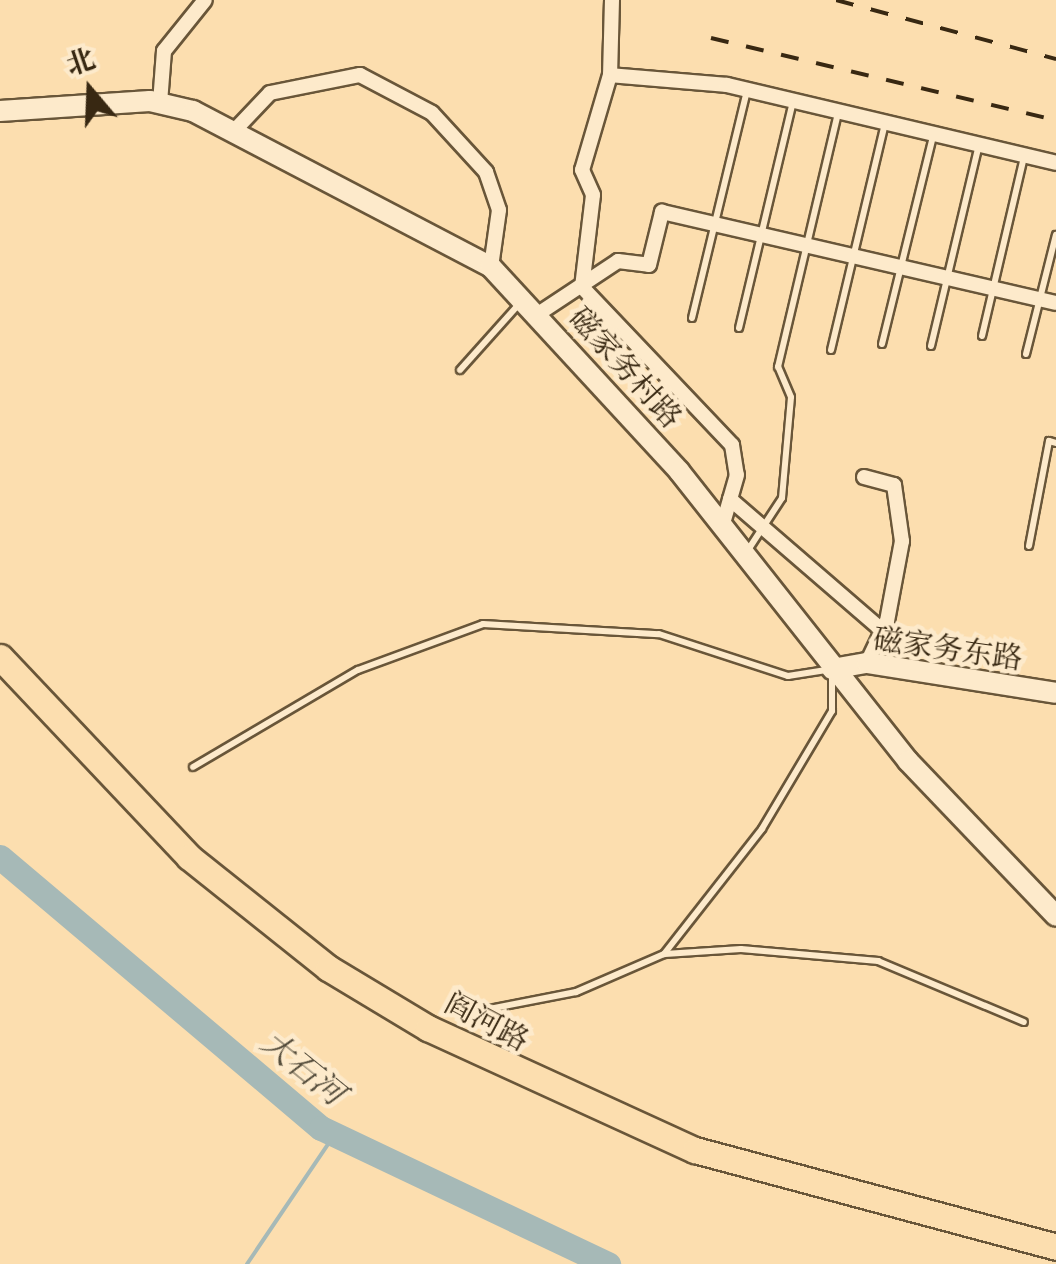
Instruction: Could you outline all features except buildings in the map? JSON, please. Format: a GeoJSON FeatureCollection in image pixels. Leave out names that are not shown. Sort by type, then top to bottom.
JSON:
{"type":"FeatureCollection","features":[{"type":"Feature","properties":{"kind":"highway","name":"阎河路"},"geometry":{"type":"LineString","coordinates":[[0,657],[189,857],[328,968],[428,1028],[695,1150],[1056,1248]]}},
{"type":"Feature","properties":{"kind":"street"},"geometry":{"type":"LineString","coordinates":[[160,103],[164,51],[205,0]]}},
{"type":"Feature","properties":{"kind":"street"},"geometry":{"type":"LineString","coordinates":[[582,288],[594,195],[582,170],[610,75],[612,0]]}},
{"type":"Feature","properties":{"kind":"street"},"geometry":{"type":"LineString","coordinates":[[234,131],[270,93],[360,75],[432,113],[486,172],[499,210],[492,267]]}},
{"type":"Feature","properties":{"kind":"street"},"geometry":{"type":"LineString","coordinates":[[610,75],[748,90],[1056,163]]}},
{"type":"Feature","properties":{"kind":"street","name":"磁家务村路"},"geometry":{"type":"LineString","coordinates":[[0,111],[160,103],[234,131],[492,267],[531,306],[722,527],[832,669],[1056,916]]}},
{"type":"Feature","properties":{"kind":"street"},"geometry":{"type":"LineString","coordinates":[[531,306],[582,288],[618,261],[649,264],[662,212],[1056,303]]}},
{"type":"Feature","properties":{"kind":"street"},"geometry":{"type":"LineString","coordinates":[[582,288],[732,445],[730,499],[722,527]]}},
{"type":"Feature","properties":{"kind":"street"},"geometry":{"type":"LineString","coordinates":[[864,477],[894,484],[902,541],[883,631],[867,663]]}},
{"type":"Feature","properties":{"kind":"street"},"geometry":{"type":"LineString","coordinates":[[730,499],[883,631]]}},
{"type":"Feature","properties":{"kind":"street","name":"磁家务东路"},"geometry":{"type":"LineString","coordinates":[[832,669],[867,663],[1056,693]]}},
{"type":"Feature","properties":{"kind":"lane"},"geometry":{"type":"LineString","coordinates":[[692,318],[748,90]]}},
{"type":"Feature","properties":{"kind":"lane"},"geometry":{"type":"LineString","coordinates":[[738,328],[793,100]]}},
{"type":"Feature","properties":{"kind":"lane"},"geometry":{"type":"LineString","coordinates":[[744,555],[782,498],[791,397],[778,366],[839,111]]}},
{"type":"Feature","properties":{"kind":"lane"},"geometry":{"type":"LineString","coordinates":[[831,350],[886,122]]}},
{"type":"Feature","properties":{"kind":"lane"},"geometry":{"type":"LineString","coordinates":[[882,344],[934,134]]}},
{"type":"Feature","properties":{"kind":"lane"},"geometry":{"type":"LineString","coordinates":[[931,346],[979,144]]}},
{"type":"Feature","properties":{"kind":"lane"},"geometry":{"type":"LineString","coordinates":[[982,336],[1024,155]]}},
{"type":"Feature","properties":{"kind":"lane"},"geometry":{"type":"LineString","coordinates":[[1026,354],[1056,234]]}},
{"type":"Feature","properties":{"kind":"lane"},"geometry":{"type":"LineString","coordinates":[[460,370],[531,306]]}},
{"type":"Feature","properties":{"kind":"lane"},"geometry":{"type":"LineString","coordinates":[[1029,546],[1048,442],[1056,442]]}},
{"type":"Feature","properties":{"kind":"lane"},"geometry":{"type":"LineString","coordinates":[[193,767],[358,670],[484,624],[659,634],[788,676],[832,669],[832,711],[779,800],[664,954]]}},
{"type":"Feature","properties":{"kind":"lane"},"geometry":{"type":"LineString","coordinates":[[478,1011],[576,992],[664,954],[740,949],[878,961],[1024,1022]]}},
{"type":"Feature","properties":{"kind":"waterway","name":"大石河"},"geometry":{"type":"LineString","coordinates":[[0,857],[321,1128],[608,1264]]}},
{"type":"Feature","properties":{"kind":"waterway"},"geometry":{"type":"LineString","coordinates":[[247,1264],[335,1134]]}},
{"type":"Feature","properties":{"kind":"railway"},"geometry":{"type":"LineString","coordinates":[[836,0],[1056,59]]}},
{"type":"Feature","properties":{"kind":"railway"},"geometry":{"type":"LineString","coordinates":[[711,38],[1056,120]]}}]}
